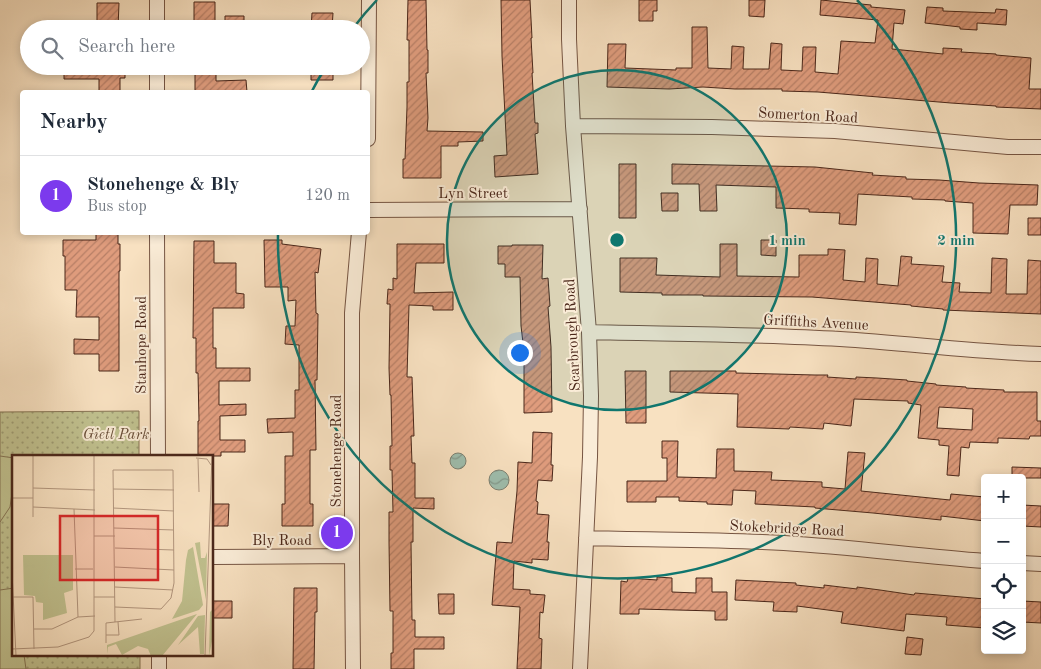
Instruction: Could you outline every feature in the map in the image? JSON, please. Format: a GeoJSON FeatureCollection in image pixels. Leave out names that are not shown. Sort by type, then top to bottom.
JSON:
{"type":"FeatureCollection","features":[{"type":"Feature","properties":{"kind":"street"},"geometry":{"type":"LineString","coordinates":[[156,0],[156,20]]}},
{"type":"Feature","properties":{"kind":"street"},"geometry":{"type":"LineString","coordinates":[[369,0],[369,20]]}},
{"type":"Feature","properties":{"kind":"street","name":"Scarbrough Road"},"geometry":{"type":"LineString","coordinates":[[569,0],[573,126],[589,332],[591,396],[580,669]]}},
{"type":"Feature","properties":{"kind":"street"},"geometry":{"type":"LineString","coordinates":[[156,75],[157,90]]}},
{"type":"Feature","properties":{"kind":"street"},"geometry":{"type":"LineString","coordinates":[[368,75],[368,90]]}},
{"type":"Feature","properties":{"kind":"street","name":"Somerton Road"},"geometry":{"type":"LineString","coordinates":[[573,126],[712,127],[835,131],[990,145],[1041,147]]}},
{"type":"Feature","properties":{"kind":"street","name":"Lyn Street"},"geometry":{"type":"LineString","coordinates":[[370,210],[580,208]]}},
{"type":"Feature","properties":{"kind":"street","name":"Stanhope Road"},"geometry":{"type":"LineString","coordinates":[[157,235],[158,455]]}},
{"type":"Feature","properties":{"kind":"street","name":"Stonehenge Road"},"geometry":{"type":"LineString","coordinates":[[353,669],[352,313],[359,235]]}},
{"type":"Feature","properties":{"kind":"street","name":"Griffiths Avenue"},"geometry":{"type":"LineString","coordinates":[[589,332],[832,338],[1041,354]]}},
{"type":"Feature","properties":{"kind":"street","name":"Stokebridge Road"},"geometry":{"type":"LineString","coordinates":[[586,538],[776,543],[981,561]]}},
{"type":"Feature","properties":{"kind":"street","name":"Bly Road"},"geometry":{"type":"LineString","coordinates":[[214,557],[352,556]]}},
{"type":"Feature","properties":{"kind":"street"},"geometry":{"type":"LineString","coordinates":[[1026,563],[1041,564]]}},
{"type":"Feature","properties":{"kind":"street"},"geometry":{"type":"LineString","coordinates":[[159,656],[159,669]]}},
{"type":"Feature","properties":{"kind":"green space","name":"Gietl Park"},"geometry":{"type":"Polygon","coordinates":[[[139,411],[139,455],[12,455],[12,656],[140,656],[140,669],[0,669],[0,412],[139,411]]]}},
{"type":"Feature","properties":{"kind":"green space"},"geometry":{"type":"Polygon","coordinates":[[[0,456],[12,458],[12,493],[10,507],[0,522],[0,456]]]}},
{"type":"Feature","properties":{"kind":"green space"},"geometry":{"type":"Polygon","coordinates":[[[12,588],[12,656],[24,656],[26,669],[0,669],[0,590],[12,588]]]}},
{"type":"Feature","properties":{"kind":"water"},"geometry":{"type":"Polygon","coordinates":[[[458,453],[466,461],[458,469],[450,461],[458,453]]]}},
{"type":"Feature","properties":{"kind":"water"},"geometry":{"type":"Polygon","coordinates":[[[499,470],[506,473],[509,480],[506,487],[499,490],[492,487],[489,480],[492,473],[499,470]]]}},
{"type":"Feature","properties":{"kind":"building"},"geometry":{"type":"Polygon","coordinates":[[[408,0],[426,0],[428,50],[428,73],[426,73],[427,131],[483,132],[483,141],[458,142],[458,146],[441,146],[441,178],[403,178],[407,82],[409,82],[408,0]]]}},
{"type":"Feature","properties":{"kind":"building"},"geometry":{"type":"Polygon","coordinates":[[[501,0],[530,0],[535,123],[538,123],[538,133],[535,134],[538,174],[495,177],[494,156],[507,155],[501,0]]]}},
{"type":"Feature","properties":{"kind":"building"},"geometry":{"type":"Polygon","coordinates":[[[639,0],[657,0],[657,11],[653,11],[653,21],[639,21],[639,0]]]}},
{"type":"Feature","properties":{"kind":"building"},"geometry":{"type":"Polygon","coordinates":[[[749,0],[765,0],[764,17],[749,16],[749,0]]]}},
{"type":"Feature","properties":{"kind":"building"},"geometry":{"type":"Polygon","coordinates":[[[821,0],[905,10],[903,24],[894,23],[892,49],[943,54],[943,48],[962,49],[961,52],[1031,58],[1029,89],[1041,89],[1041,109],[782,91],[782,89],[607,87],[608,44],[626,44],[625,68],[676,70],[676,68],[692,68],[692,27],[707,27],[708,68],[731,69],[732,46],[744,47],[743,69],[769,69],[771,43],[782,44],[781,70],[802,71],[803,47],[816,47],[815,72],[838,74],[841,41],[875,43],[878,20],[820,15],[821,0]]]}},
{"type":"Feature","properties":{"kind":"building"},"geometry":{"type":"Polygon","coordinates":[[[194,2],[215,2],[215,20],[194,20],[194,2]]]}},
{"type":"Feature","properties":{"kind":"building"},"geometry":{"type":"Polygon","coordinates":[[[97,3],[119,3],[118,20],[97,20],[97,3]]]}},
{"type":"Feature","properties":{"kind":"building"},"geometry":{"type":"Polygon","coordinates":[[[927,7],[943,8],[943,11],[995,13],[996,9],[1007,10],[1006,25],[977,23],[977,30],[925,23],[927,7]]]}},
{"type":"Feature","properties":{"kind":"building"},"geometry":{"type":"Polygon","coordinates":[[[312,13],[333,13],[333,20],[312,20],[312,13]]]}},
{"type":"Feature","properties":{"kind":"building"},"geometry":{"type":"Polygon","coordinates":[[[225,16],[244,16],[244,20],[225,20],[225,16]]]}},
{"type":"Feature","properties":{"kind":"building"},"geometry":{"type":"Polygon","coordinates":[[[64,75],[125,75],[125,78],[120,78],[120,90],[99,90],[99,79],[64,79],[64,75]]]}},
{"type":"Feature","properties":{"kind":"building"},"geometry":{"type":"Polygon","coordinates":[[[195,75],[216,75],[216,81],[246,80],[247,90],[195,90],[195,75]]]}},
{"type":"Feature","properties":{"kind":"building"},"geometry":{"type":"Polygon","coordinates":[[[311,75],[333,75],[333,80],[311,80],[311,75]]]}},
{"type":"Feature","properties":{"kind":"building"},"geometry":{"type":"Polygon","coordinates":[[[619,164],[636,164],[636,218],[619,218],[619,164]]]}},
{"type":"Feature","properties":{"kind":"building"},"geometry":{"type":"Polygon","coordinates":[[[672,164],[815,167],[873,173],[872,175],[906,177],[906,179],[1038,185],[1037,205],[1010,205],[1008,234],[973,233],[973,203],[912,199],[912,197],[858,194],[856,225],[839,224],[840,213],[809,212],[809,209],[776,208],[776,187],[716,185],[717,211],[700,211],[699,184],[672,184],[672,164]]]}},
{"type":"Feature","properties":{"kind":"building"},"geometry":{"type":"Polygon","coordinates":[[[661,193],[678,193],[678,211],[662,211],[661,193]]]}},
{"type":"Feature","properties":{"kind":"building"},"geometry":{"type":"Polygon","coordinates":[[[1028,218],[1041,218],[1041,235],[1028,235],[1028,218]]]}},
{"type":"Feature","properties":{"kind":"building"},"geometry":{"type":"Polygon","coordinates":[[[96,235],[118,235],[118,244],[120,244],[119,371],[99,371],[99,354],[74,354],[74,339],[99,340],[99,317],[76,317],[77,290],[65,290],[63,240],[96,240],[96,235]]]}},
{"type":"Feature","properties":{"kind":"building"},"geometry":{"type":"Polygon","coordinates":[[[264,240],[282,240],[282,244],[321,249],[318,273],[315,272],[316,313],[318,314],[317,380],[315,380],[316,450],[310,450],[310,504],[313,504],[313,526],[282,526],[282,504],[285,504],[285,456],[293,456],[293,432],[268,433],[267,419],[295,418],[295,390],[299,390],[299,345],[285,344],[286,326],[295,326],[296,300],[288,301],[288,287],[265,287],[264,240]]]}},
{"type":"Feature","properties":{"kind":"building"},"geometry":{"type":"Polygon","coordinates":[[[761,240],[776,240],[776,256],[761,255],[761,240]]]}},
{"type":"Feature","properties":{"kind":"building"},"geometry":{"type":"Polygon","coordinates":[[[194,241],[214,241],[214,263],[236,263],[236,293],[244,294],[244,308],[213,308],[213,348],[216,348],[216,368],[250,368],[250,381],[219,381],[219,405],[246,404],[246,415],[220,416],[220,440],[245,440],[245,452],[221,452],[221,456],[198,455],[198,373],[196,373],[196,338],[193,338],[194,241]]]}},
{"type":"Feature","properties":{"kind":"building"},"geometry":{"type":"Polygon","coordinates":[[[397,244],[444,244],[444,263],[416,263],[414,293],[453,292],[453,310],[433,310],[433,306],[409,305],[407,377],[412,377],[414,436],[411,436],[412,463],[415,463],[415,498],[434,498],[434,509],[413,508],[413,542],[411,542],[412,620],[415,620],[415,637],[444,637],[444,649],[414,649],[414,669],[391,669],[393,611],[390,611],[389,512],[393,512],[392,470],[390,470],[390,446],[392,446],[389,368],[390,304],[387,304],[388,289],[393,290],[393,278],[397,279],[397,244]]]}},
{"type":"Feature","properties":{"kind":"building"},"geometry":{"type":"Polygon","coordinates":[[[720,244],[737,244],[737,276],[799,277],[799,255],[828,255],[828,249],[845,250],[843,280],[865,282],[866,258],[878,259],[877,284],[898,286],[901,256],[912,257],[911,264],[944,266],[942,282],[960,283],[959,292],[991,293],[992,258],[1007,259],[1006,294],[1027,294],[1028,260],[1041,261],[1041,314],[943,310],[911,305],[812,297],[662,295],[662,293],[620,292],[620,258],[657,258],[656,275],[720,277],[720,244]]]}},
{"type":"Feature","properties":{"kind":"building"},"geometry":{"type":"Polygon","coordinates":[[[543,245],[542,279],[548,278],[550,306],[548,307],[552,412],[524,413],[524,343],[521,326],[520,277],[505,277],[505,264],[498,264],[498,246],[543,245]]]}},
{"type":"Feature","properties":{"kind":"building"},"geometry":{"type":"Polygon","coordinates":[[[625,371],[646,371],[646,423],[626,423],[625,371]]]}},
{"type":"Feature","properties":{"kind":"building"},"geometry":{"type":"Polygon","coordinates":[[[670,371],[736,371],[736,373],[828,375],[827,377],[907,380],[936,385],[1004,390],[1004,392],[1037,392],[1037,421],[1041,421],[1041,436],[1030,436],[1029,439],[998,438],[998,443],[970,442],[969,448],[961,447],[959,476],[947,475],[949,446],[939,445],[939,440],[918,438],[921,405],[908,403],[908,401],[854,399],[851,426],[824,423],[823,429],[790,427],[789,429],[737,427],[738,394],[670,392],[670,371]],[[939,407],[937,428],[972,430],[973,409],[939,407]]]}},
{"type":"Feature","properties":{"kind":"building"},"geometry":{"type":"Polygon","coordinates":[[[533,432],[552,433],[552,481],[538,480],[536,501],[538,502],[537,514],[549,515],[548,560],[532,559],[532,563],[514,561],[513,589],[530,590],[530,594],[545,595],[543,613],[540,612],[539,638],[542,639],[541,669],[517,669],[520,607],[492,605],[497,542],[512,543],[518,462],[532,463],[533,432]]]}},
{"type":"Feature","properties":{"kind":"building"},"geometry":{"type":"Polygon","coordinates":[[[662,441],[678,441],[677,477],[716,478],[717,449],[734,449],[734,471],[772,472],[771,480],[822,482],[822,487],[845,489],[848,452],[865,453],[861,491],[950,500],[951,494],[981,497],[981,521],[941,516],[941,520],[815,507],[755,504],[756,491],[733,490],[732,505],[679,501],[679,497],[656,497],[656,502],[627,502],[627,481],[667,481],[667,458],[662,458],[662,441]]]}},
{"type":"Feature","properties":{"kind":"building"},"geometry":{"type":"Polygon","coordinates":[[[1012,467],[1041,468],[1041,478],[1026,478],[1026,474],[1012,474],[1012,467]]]}},
{"type":"Feature","properties":{"kind":"building"},"geometry":{"type":"Polygon","coordinates":[[[214,504],[229,504],[228,526],[214,526],[214,504]]]}},
{"type":"Feature","properties":{"kind":"building"},"geometry":{"type":"Polygon","coordinates":[[[1026,505],[1041,506],[1041,527],[1026,526],[1026,505]]]}},
{"type":"Feature","properties":{"kind":"building"},"geometry":{"type":"Polygon","coordinates":[[[657,577],[672,578],[672,592],[696,593],[696,578],[712,578],[712,592],[727,592],[727,620],[715,620],[715,611],[639,609],[639,614],[620,614],[621,581],[627,582],[628,578],[657,580],[657,577]]]}},
{"type":"Feature","properties":{"kind":"building"},"geometry":{"type":"Polygon","coordinates":[[[736,580],[796,583],[796,585],[824,588],[824,585],[857,589],[857,587],[914,595],[915,593],[981,599],[981,628],[946,625],[947,617],[906,614],[904,631],[841,623],[843,612],[797,606],[797,612],[773,611],[774,602],[735,600],[736,580]]]}},
{"type":"Feature","properties":{"kind":"building"},"geometry":{"type":"Polygon","coordinates":[[[294,588],[317,588],[314,669],[293,669],[294,588]]]}},
{"type":"Feature","properties":{"kind":"building"},"geometry":{"type":"Polygon","coordinates":[[[438,594],[454,594],[454,614],[439,614],[438,594]]]}},
{"type":"Feature","properties":{"kind":"building"},"geometry":{"type":"Polygon","coordinates":[[[214,601],[232,601],[232,618],[214,618],[214,601]]]}},
{"type":"Feature","properties":{"kind":"building"},"geometry":{"type":"Polygon","coordinates":[[[1026,601],[1041,602],[1041,623],[1026,622],[1026,601]]]}},
{"type":"Feature","properties":{"kind":"building"},"geometry":{"type":"Polygon","coordinates":[[[907,637],[923,639],[921,655],[905,654],[907,637]]]}},
{"type":"Feature","properties":{"kind":"place","name":"Stonehenge & Bly"},"geometry":{"type":"Point","coordinates":[337,533]}}]}
